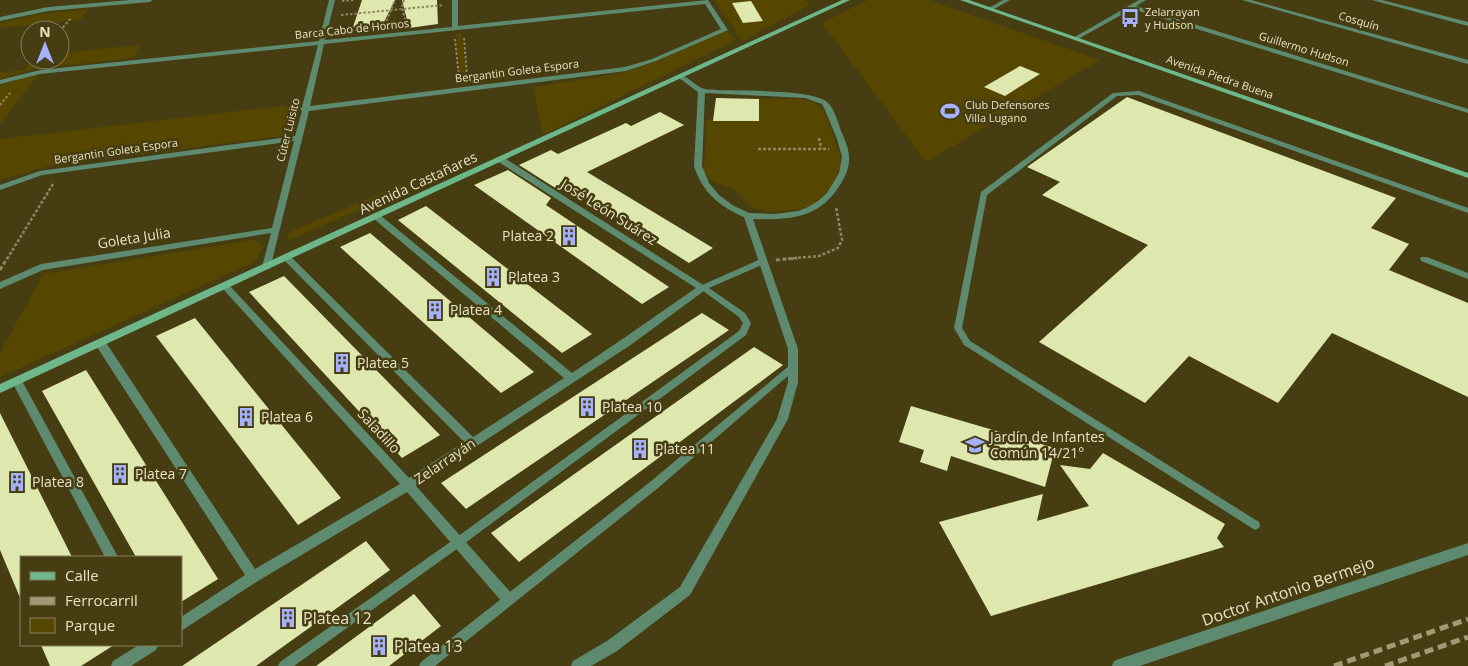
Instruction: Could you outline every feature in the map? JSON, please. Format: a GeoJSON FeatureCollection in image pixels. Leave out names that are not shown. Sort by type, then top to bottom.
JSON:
{"type":"FeatureCollection","features":[{"type":"Feature","properties":{"kind":"street"},"geometry":{"type":"LineString","coordinates":[[0,19],[48,10],[150,0]]}},
{"type":"Feature","properties":{"kind":"street","name":"Cúter Luisito"},"geometry":{"type":"LineString","coordinates":[[267,267],[332,0]]}},
{"type":"Feature","properties":{"kind":"street","name":"Avenida Castañares"},"geometry":{"type":"LineString","coordinates":[[0,389],[226,287],[847,0]]}},
{"type":"Feature","properties":{"kind":"street","name":"Avenida Piedra Buena"},"geometry":{"type":"LineString","coordinates":[[964,0],[1468,176]]}},
{"type":"Feature","properties":{"kind":"street"},"geometry":{"type":"LineString","coordinates":[[990,9],[1007,0]]}},
{"type":"Feature","properties":{"kind":"street"},"geometry":{"type":"LineString","coordinates":[[1076,38],[1143,0]]}},
{"type":"Feature","properties":{"kind":"street","name":"Cosquín"},"geometry":{"type":"LineString","coordinates":[[1244,0],[1468,62]]}},
{"type":"Feature","properties":{"kind":"street"},"geometry":{"type":"LineString","coordinates":[[1375,0],[1468,24]]}},
{"type":"Feature","properties":{"kind":"street","name":"Barca Cabo de Hornos"},"geometry":{"type":"LineString","coordinates":[[0,82],[40,72],[706,1]]}},
{"type":"Feature","properties":{"kind":"street","name":"Bergantin Goleta Espora"},"geometry":{"type":"LineString","coordinates":[[304,109],[626,69],[654,60],[725,30],[706,1]]}},
{"type":"Feature","properties":{"kind":"street"},"geometry":{"type":"LineString","coordinates":[[455,2],[455,28]]}},
{"type":"Feature","properties":{"kind":"street","name":"Guillermo Hudson"},"geometry":{"type":"LineString","coordinates":[[1133,7],[1468,111]]}},
{"type":"Feature","properties":{"kind":"street"},"geometry":{"type":"LineString","coordinates":[[681,77],[702,91],[796,95],[816,99],[824,103],[829,110],[846,158],[843,172],[833,193],[819,206],[800,213],[775,217],[748,216],[733,210],[705,186],[700,176],[698,166],[702,91]]}},
{"type":"Feature","properties":{"kind":"street","name":"Bergantin Goleta Espora"},"geometry":{"type":"LineString","coordinates":[[0,188],[40,173],[297,138]]}},
{"type":"Feature","properties":{"kind":"street","name":"José León Suárez"},"geometry":{"type":"LineString","coordinates":[[500,159],[703,288]]}},
{"type":"Feature","properties":{"kind":"street"},"geometry":{"type":"LineString","coordinates":[[578,666],[612,646],[685,591],[782,419],[794,382],[793,349],[748,216]]}},
{"type":"Feature","properties":{"kind":"street"},"geometry":{"type":"LineString","coordinates":[[377,217],[570,377]]}},
{"type":"Feature","properties":{"kind":"street","name":"Goleta Julia"},"geometry":{"type":"LineString","coordinates":[[0,286],[41,267],[275,230]]}},
{"type":"Feature","properties":{"kind":"street"},"geometry":{"type":"LineString","coordinates":[[287,258],[472,443]]}},
{"type":"Feature","properties":{"kind":"street","name":"Saladillo"},"geometry":{"type":"LineString","coordinates":[[226,287],[408,485],[508,599]]}},
{"type":"Feature","properties":{"kind":"street","name":"Zelarrayán"},"geometry":{"type":"LineString","coordinates":[[182,624],[253,578],[408,485],[570,377],[628,341],[703,288]]}},
{"type":"Feature","properties":{"kind":"street"},"geometry":{"type":"LineString","coordinates":[[101,344],[253,578]]}},
{"type":"Feature","properties":{"kind":"street"},"geometry":{"type":"LineString","coordinates":[[17,382],[111,556]]}},
{"type":"Feature","properties":{"kind":"street","name":"Doctor Antonio Bermejo"},"geometry":{"type":"LineString","coordinates":[[1119,666],[1468,549]]}},
{"type":"Feature","properties":{"kind":"street"},"geometry":{"type":"LineString","coordinates":[[118,666],[149,646]]}},
{"type":"Feature","properties":{"kind":"lane"},"geometry":{"type":"LineString","coordinates":[[1255,525],[967,343],[958,328],[984,194],[1116,94],[1128,92],[1138,93],[1468,211]]}},
{"type":"Feature","properties":{"kind":"lane"},"geometry":{"type":"LineString","coordinates":[[1424,260],[1468,276]]}},
{"type":"Feature","properties":{"kind":"lane"},"geometry":{"type":"LineString","coordinates":[[703,288],[763,261]]}},
{"type":"Feature","properties":{"kind":"lane"},"geometry":{"type":"LineString","coordinates":[[284,666],[457,543],[743,332],[747,323],[742,315],[703,288]]}},
{"type":"Feature","properties":{"kind":"lane"},"geometry":{"type":"LineString","coordinates":[[425,666],[654,485],[793,367]]}},
{"type":"Feature","properties":{"kind":"path"},"geometry":{"type":"LineString","coordinates":[[382,36],[395,0]]}},
{"type":"Feature","properties":{"kind":"path"},"geometry":{"type":"LineString","coordinates":[[404,0],[403,9],[407,34]]}},
{"type":"Feature","properties":{"kind":"path"},"geometry":{"type":"LineString","coordinates":[[328,16],[455,2]]}},
{"type":"Feature","properties":{"kind":"path"},"geometry":{"type":"LineString","coordinates":[[463,27],[468,82]]}},
{"type":"Feature","properties":{"kind":"path"},"geometry":{"type":"LineString","coordinates":[[455,28],[459,84]]}},
{"type":"Feature","properties":{"kind":"path"},"geometry":{"type":"LineString","coordinates":[[820,138],[821,149]]}},
{"type":"Feature","properties":{"kind":"path"},"geometry":{"type":"LineString","coordinates":[[758,149],[843,148]]}},
{"type":"Feature","properties":{"kind":"path"},"geometry":{"type":"LineString","coordinates":[[0,271],[61,170]]}},
{"type":"Feature","properties":{"kind":"path"},"geometry":{"type":"LineString","coordinates":[[763,261],[819,256],[838,248],[842,240],[833,193]]}},
{"type":"Feature","properties":{"kind":"green space"},"geometry":{"type":"Polygon","coordinates":[[[714,0],[806,0],[810,5],[742,41],[714,0]],[[751,1],[732,3],[743,23],[763,20],[751,1]]]}},
{"type":"Feature","properties":{"kind":"green space","name":"Club Defensores Villa Lugano"},"geometry":{"type":"Polygon","coordinates":[[[868,0],[929,0],[1100,60],[926,162],[822,23],[868,0]]]}},
{"type":"Feature","properties":{"kind":"green space"},"geometry":{"type":"Polygon","coordinates":[[[88,9],[81,20],[20,20],[20,26],[0,28],[0,23],[34,15],[88,9]]]}},
{"type":"Feature","properties":{"kind":"green space"},"geometry":{"type":"Polygon","coordinates":[[[723,31],[729,32],[736,40],[543,135],[533,87],[618,74],[655,62],[723,31]]]}},
{"type":"Feature","properties":{"kind":"green space"},"geometry":{"type":"Polygon","coordinates":[[[456,34],[462,34],[466,82],[460,83],[456,34]]]}},
{"type":"Feature","properties":{"kind":"green space"},"geometry":{"type":"Polygon","coordinates":[[[140,45],[133,58],[70,65],[70,52],[140,45]]]}},
{"type":"Feature","properties":{"kind":"green space"},"geometry":{"type":"Polygon","coordinates":[[[25,70],[32,70],[0,79],[0,72],[25,70]]]}},
{"type":"Feature","properties":{"kind":"green space"},"geometry":{"type":"Polygon","coordinates":[[[38,75],[0,124],[0,85],[14,81],[17,77],[38,75]]]}},
{"type":"Feature","properties":{"kind":"green space"},"geometry":{"type":"Polygon","coordinates":[[[759,99],[802,99],[813,102],[825,112],[841,158],[838,173],[827,193],[813,205],[797,210],[772,212],[752,208],[734,189],[709,180],[704,172],[707,120],[759,121],[759,99]]]}},
{"type":"Feature","properties":{"kind":"green space"},"geometry":{"type":"Polygon","coordinates":[[[291,105],[283,136],[48,166],[0,180],[0,139],[291,105]]]}},
{"type":"Feature","properties":{"kind":"green space"},"geometry":{"type":"Polygon","coordinates":[[[405,183],[404,191],[287,241],[289,232],[405,183]]]}},
{"type":"Feature","properties":{"kind":"green space"},"geometry":{"type":"Polygon","coordinates":[[[252,240],[260,242],[263,246],[256,260],[248,265],[0,377],[0,353],[43,274],[252,240]]]}},
{"type":"Feature","properties":{"kind":"building"},"geometry":{"type":"Polygon","coordinates":[[[362,0],[395,0],[381,28],[352,30],[362,0]]]}},
{"type":"Feature","properties":{"kind":"building"},"geometry":{"type":"Polygon","coordinates":[[[402,0],[437,0],[438,24],[409,28],[402,0]]]}},
{"type":"Feature","properties":{"kind":"building"},"geometry":{"type":"Polygon","coordinates":[[[751,1],[763,21],[743,23],[732,3],[751,1]]]}},
{"type":"Feature","properties":{"kind":"building"},"geometry":{"type":"Polygon","coordinates":[[[1020,66],[1040,74],[1005,96],[984,87],[1020,66]]]}},
{"type":"Feature","properties":{"kind":"building"},"geometry":{"type":"Polygon","coordinates":[[[1127,97],[1396,198],[1371,228],[1409,244],[1389,270],[1468,303],[1468,397],[1332,333],[1278,403],[1189,356],[1145,403],[1039,342],[1148,245],[1042,195],[1060,182],[1027,167],[1127,97]]]}},
{"type":"Feature","properties":{"kind":"building"},"geometry":{"type":"Polygon","coordinates":[[[716,98],[759,99],[759,121],[713,121],[716,98]]]}},
{"type":"Feature","properties":{"kind":"building"},"geometry":{"type":"Polygon","coordinates":[[[660,112],[684,125],[587,172],[713,248],[689,263],[561,182],[557,189],[519,165],[551,150],[558,154],[626,123],[631,126],[660,112]]]}},
{"type":"Feature","properties":{"kind":"building","name":"Platea 2"},"geometry":{"type":"Polygon","coordinates":[[[508,170],[551,198],[546,205],[669,287],[642,304],[474,185],[508,170]]]}},
{"type":"Feature","properties":{"kind":"building","name":"Platea 3"},"geometry":{"type":"Polygon","coordinates":[[[426,206],[592,334],[562,353],[398,220],[426,206]]]}},
{"type":"Feature","properties":{"kind":"building","name":"Platea 4"},"geometry":{"type":"Polygon","coordinates":[[[370,233],[534,372],[501,393],[340,247],[370,233]]]}},
{"type":"Feature","properties":{"kind":"building","name":"Platea 5"},"geometry":{"type":"Polygon","coordinates":[[[284,276],[440,435],[402,458],[249,292],[284,276]]]}},
{"type":"Feature","properties":{"kind":"building","name":"Platea 10"},"geometry":{"type":"Polygon","coordinates":[[[702,313],[729,330],[466,509],[441,483],[702,313]]]}},
{"type":"Feature","properties":{"kind":"building","name":"Platea 6"},"geometry":{"type":"Polygon","coordinates":[[[195,318],[341,498],[298,525],[156,336],[195,318]]]}},
{"type":"Feature","properties":{"kind":"building","name":"Platea 11"},"geometry":{"type":"Polygon","coordinates":[[[754,347],[783,365],[519,562],[491,533],[754,347]]]}},
{"type":"Feature","properties":{"kind":"building","name":"Platea 7"},"geometry":{"type":"Polygon","coordinates":[[[86,370],[218,579],[182,601],[182,556],[135,556],[42,391],[86,370]]]}},
{"type":"Feature","properties":{"kind":"building"},"geometry":{"type":"Polygon","coordinates":[[[911,406],[1055,448],[1045,487],[951,456],[947,471],[920,462],[924,450],[899,442],[911,406]]]}},
{"type":"Feature","properties":{"kind":"building","name":"Platea 8"},"geometry":{"type":"Polygon","coordinates":[[[0,413],[72,556],[20,556],[20,598],[0,550],[0,413]]]}},
{"type":"Feature","properties":{"kind":"building"},"geometry":{"type":"Polygon","coordinates":[[[1103,453],[1225,524],[1217,538],[1224,547],[991,616],[939,522],[1043,494],[1037,521],[1089,506],[1060,465],[1090,469],[1103,453]]]}},
{"type":"Feature","properties":{"kind":"building","name":"Platea 12"},"geometry":{"type":"Polygon","coordinates":[[[366,541],[390,570],[256,666],[182,666],[366,541]]]}},
{"type":"Feature","properties":{"kind":"building","name":"Platea 13"},"geometry":{"type":"Polygon","coordinates":[[[414,594],[441,626],[389,666],[316,666],[414,594]]]}},
{"type":"Feature","properties":{"kind":"building"},"geometry":{"type":"Polygon","coordinates":[[[41,646],[112,646],[81,666],[50,666],[41,646]]]}},
{"type":"Feature","properties":{"kind":"railway"},"geometry":{"type":"LineString","coordinates":[[1334,666],[1468,619]]}},
{"type":"Feature","properties":{"kind":"railway"},"geometry":{"type":"LineString","coordinates":[[1385,666],[1468,637]]}},
{"type":"Feature","properties":{"kind":"place","name":"Zelarrayan y Hudson"},"geometry":{"type":"Point","coordinates":[1130,18]}},
{"type":"Feature","properties":{"kind":"place","name":"Club Defensores Villa Lugano"},"geometry":{"type":"Point","coordinates":[950,111]}},
{"type":"Feature","properties":{"kind":"place","name":"Platea 2"},"geometry":{"type":"Point","coordinates":[569,236]}},
{"type":"Feature","properties":{"kind":"place","name":"Platea 3"},"geometry":{"type":"Point","coordinates":[493,277]}},
{"type":"Feature","properties":{"kind":"place","name":"Platea 4"},"geometry":{"type":"Point","coordinates":[435,310]}},
{"type":"Feature","properties":{"kind":"place","name":"Platea 5"},"geometry":{"type":"Point","coordinates":[342,363]}},
{"type":"Feature","properties":{"kind":"place","name":"Platea 10"},"geometry":{"type":"Point","coordinates":[587,407]}},
{"type":"Feature","properties":{"kind":"place","name":"Platea 6"},"geometry":{"type":"Point","coordinates":[246,417]}},
{"type":"Feature","properties":{"kind":"place","name":"Jardín de Infantes Común 14/21°"},"geometry":{"type":"Point","coordinates":[975,445]}},
{"type":"Feature","properties":{"kind":"place","name":"Platea 11"},"geometry":{"type":"Point","coordinates":[640,449]}},
{"type":"Feature","properties":{"kind":"place","name":"Platea 7"},"geometry":{"type":"Point","coordinates":[120,474]}},
{"type":"Feature","properties":{"kind":"place","name":"Platea 8"},"geometry":{"type":"Point","coordinates":[17,482]}},
{"type":"Feature","properties":{"kind":"place","name":"Platea 12"},"geometry":{"type":"Point","coordinates":[288,618]}},
{"type":"Feature","properties":{"kind":"place","name":"Platea 13"},"geometry":{"type":"Point","coordinates":[379,646]}}]}
